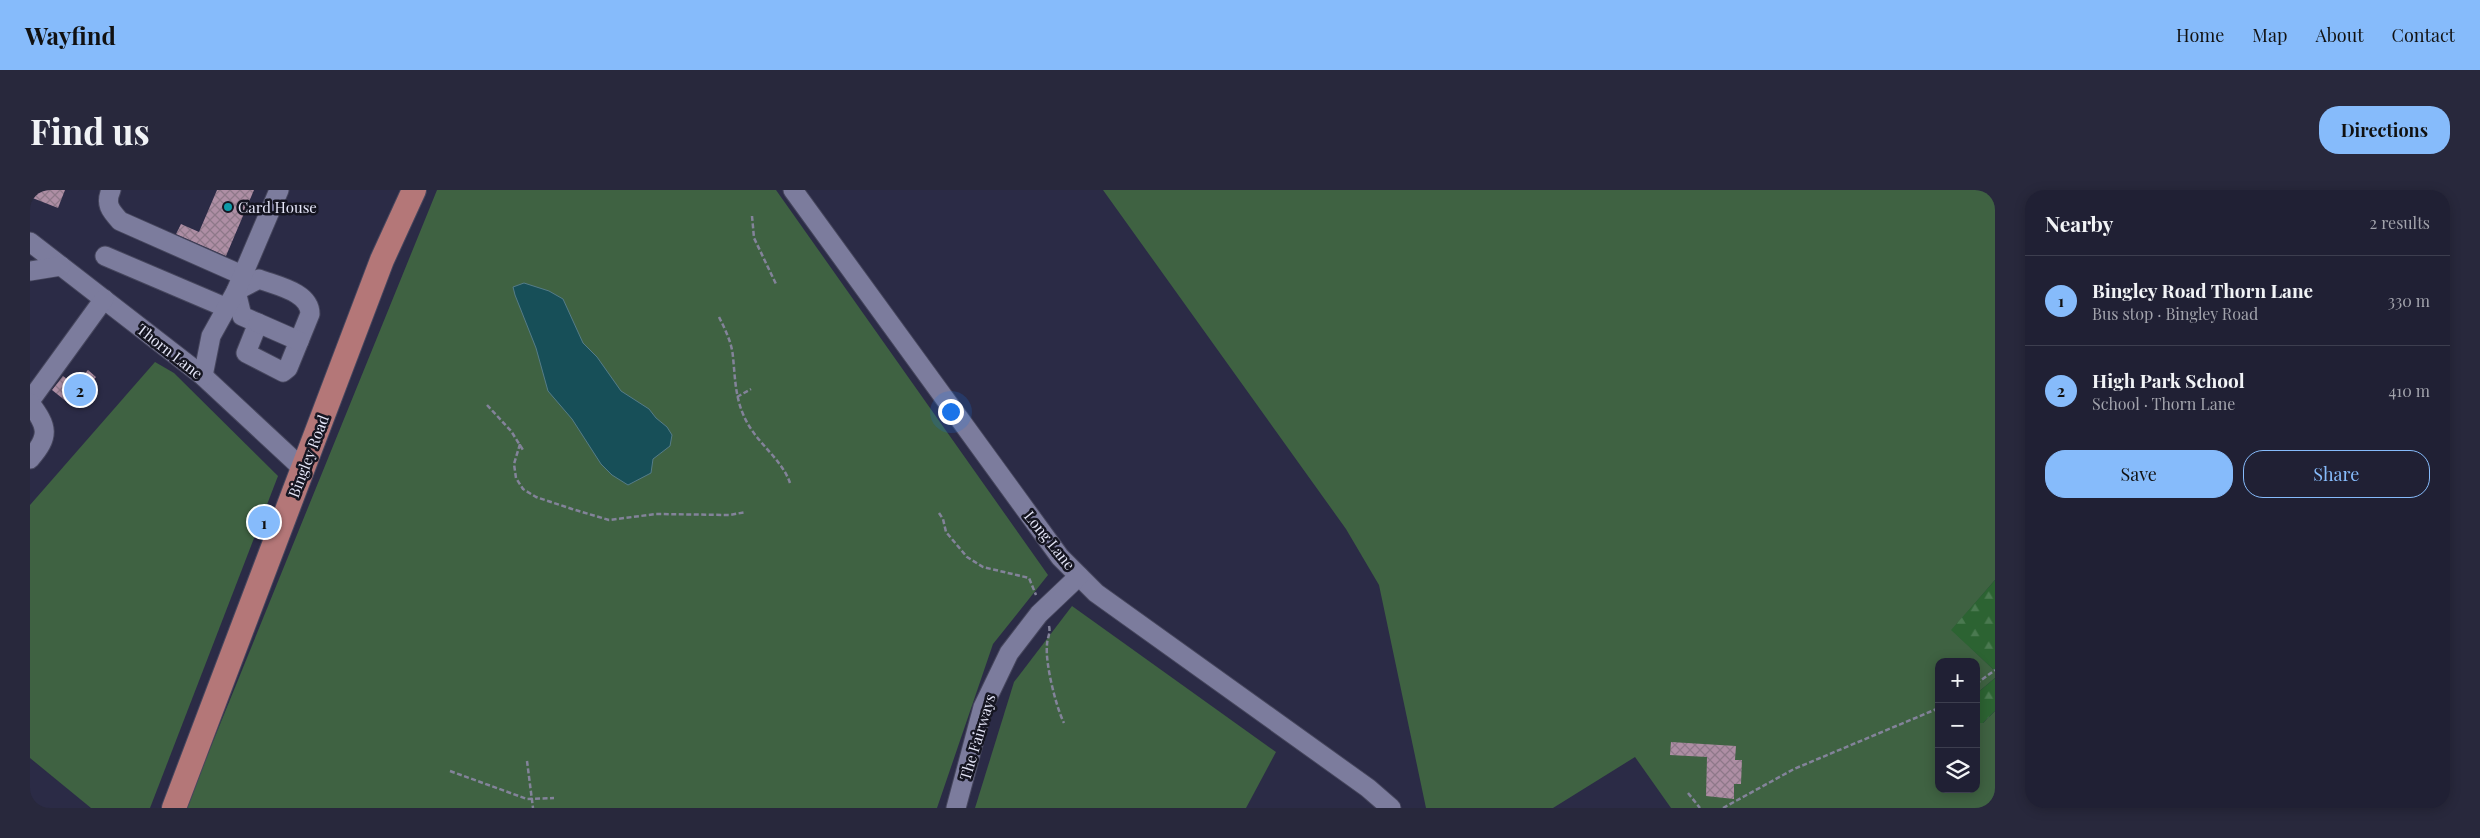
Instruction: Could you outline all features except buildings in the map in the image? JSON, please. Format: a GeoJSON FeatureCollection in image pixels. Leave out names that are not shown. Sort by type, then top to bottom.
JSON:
{"type":"FeatureCollection","features":[{"type":"Feature","properties":{"kind":"main road","name":"Bingley Road"},"geometry":{"type":"LineString","coordinates":[[174,808],[382,260],[414,190]]}},
{"type":"Feature","properties":{"kind":"street"},"geometry":{"type":"LineString","coordinates":[[110,190],[107,198],[108,209],[120,221],[235,291],[242,316],[299,341]]}},
{"type":"Feature","properties":{"kind":"street"},"geometry":{"type":"LineString","coordinates":[[203,376],[211,336],[235,291],[279,190]]}},
{"type":"Feature","properties":{"kind":"street","name":"Long Lane"},"geometry":{"type":"LineString","coordinates":[[793,190],[1060,557],[1096,593],[1368,788],[1391,808]]}},
{"type":"Feature","properties":{"kind":"street","name":"Thorn Lane"},"geometry":{"type":"LineString","coordinates":[[30,242],[203,376],[303,469]]}},
{"type":"Feature","properties":{"kind":"street"},"geometry":{"type":"LineString","coordinates":[[106,256],[235,291],[259,279],[304,298],[310,309],[310,314],[286,370],[283,372],[246,353],[258,322]]}},
{"type":"Feature","properties":{"kind":"street"},"geometry":{"type":"LineString","coordinates":[[32,270],[61,266]]}},
{"type":"Feature","properties":{"kind":"street"},"geometry":{"type":"LineString","coordinates":[[30,459],[45,438],[45,426],[30,402],[104,299]]}},
{"type":"Feature","properties":{"kind":"street","name":"The Fairways"},"geometry":{"type":"LineString","coordinates":[[956,808],[984,707],[1009,652],[1039,614],[1079,576]]}},
{"type":"Feature","properties":{"kind":"path"},"geometry":{"type":"LineString","coordinates":[[752,216],[754,238],[776,284]]}},
{"type":"Feature","properties":{"kind":"path"},"geometry":{"type":"LineString","coordinates":[[719,317],[733,355],[737,397],[751,431],[786,472],[790,483]]}},
{"type":"Feature","properties":{"kind":"path"},"geometry":{"type":"LineString","coordinates":[[737,397],[751,389]]}},
{"type":"Feature","properties":{"kind":"path"},"geometry":{"type":"LineString","coordinates":[[487,405],[503,421],[523,450]]}},
{"type":"Feature","properties":{"kind":"path"},"geometry":{"type":"LineString","coordinates":[[520,444],[514,464],[516,478],[523,489],[536,497],[572,509],[609,520],[656,514],[730,515],[746,512]]}},
{"type":"Feature","properties":{"kind":"path"},"geometry":{"type":"LineString","coordinates":[[938,513],[943,520],[946,532],[968,557],[983,567],[1029,578],[1038,599]]}},
{"type":"Feature","properties":{"kind":"path"},"geometry":{"type":"LineString","coordinates":[[1047,620],[1050,629],[1047,645],[1048,669],[1064,723]]}},
{"type":"Feature","properties":{"kind":"path"},"geometry":{"type":"LineString","coordinates":[[1980,681],[1995,670]]}},
{"type":"Feature","properties":{"kind":"path"},"geometry":{"type":"LineString","coordinates":[[1722,808],[1794,769],[1935,710]]}},
{"type":"Feature","properties":{"kind":"path"},"geometry":{"type":"LineString","coordinates":[[527,761],[533,808]]}},
{"type":"Feature","properties":{"kind":"path"},"geometry":{"type":"LineString","coordinates":[[450,771],[490,787],[532,798],[554,798]]}},
{"type":"Feature","properties":{"kind":"path"},"geometry":{"type":"LineString","coordinates":[[1688,793],[1700,808]]}},
{"type":"Feature","properties":{"kind":"shaded area"},"geometry":{"type":"Polygon","coordinates":[[[437,190],[776,190],[1048,575],[993,644],[937,808],[186,808],[437,190]]]}},
{"type":"Feature","properties":{"kind":"shaded area"},"geometry":{"type":"Polygon","coordinates":[[[1103,190],[1995,190],[1995,580],[1952,630],[1995,671],[1995,678],[1980,691],[1980,658],[1935,658],[1935,793],[1980,793],[1980,723],[1983,723],[1995,711],[1995,808],[1671,808],[1635,757],[1553,808],[1426,808],[1379,585],[1346,529],[1103,190]]]}},
{"type":"Feature","properties":{"kind":"shaded area"},"geometry":{"type":"Polygon","coordinates":[[[524,283],[549,291],[563,299],[583,343],[597,357],[621,391],[649,409],[667,427],[672,435],[670,446],[653,459],[651,473],[628,485],[612,475],[601,464],[572,419],[548,391],[536,348],[513,287],[524,283]]]}},
{"type":"Feature","properties":{"kind":"shaded area"},"geometry":{"type":"Polygon","coordinates":[[[155,362],[174,373],[278,476],[150,808],[91,808],[30,758],[30,505],[155,362]]]}},
{"type":"Feature","properties":{"kind":"shaded area"},"geometry":{"type":"Polygon","coordinates":[[[1072,606],[1276,752],[1246,808],[975,808],[1014,682],[1072,606]]]}},
{"type":"Feature","properties":{"kind":"green space"},"geometry":{"type":"Polygon","coordinates":[[[1995,580],[1995,671],[1951,630],[1995,580]]]}},
{"type":"Feature","properties":{"kind":"green space"},"geometry":{"type":"Polygon","coordinates":[[[1995,678],[1995,711],[1983,723],[1980,723],[1980,691],[1995,678]]]}},
{"type":"Feature","properties":{"kind":"place","name":"Card House"},"geometry":{"type":"Point","coordinates":[228,207]}},
{"type":"Feature","properties":{"kind":"place","name":"High Park School"},"geometry":{"type":"Point","coordinates":[80,390]}},
{"type":"Feature","properties":{"kind":"place","name":"Bingley Road Thorn Lane"},"geometry":{"type":"Point","coordinates":[264,522]}}]}
